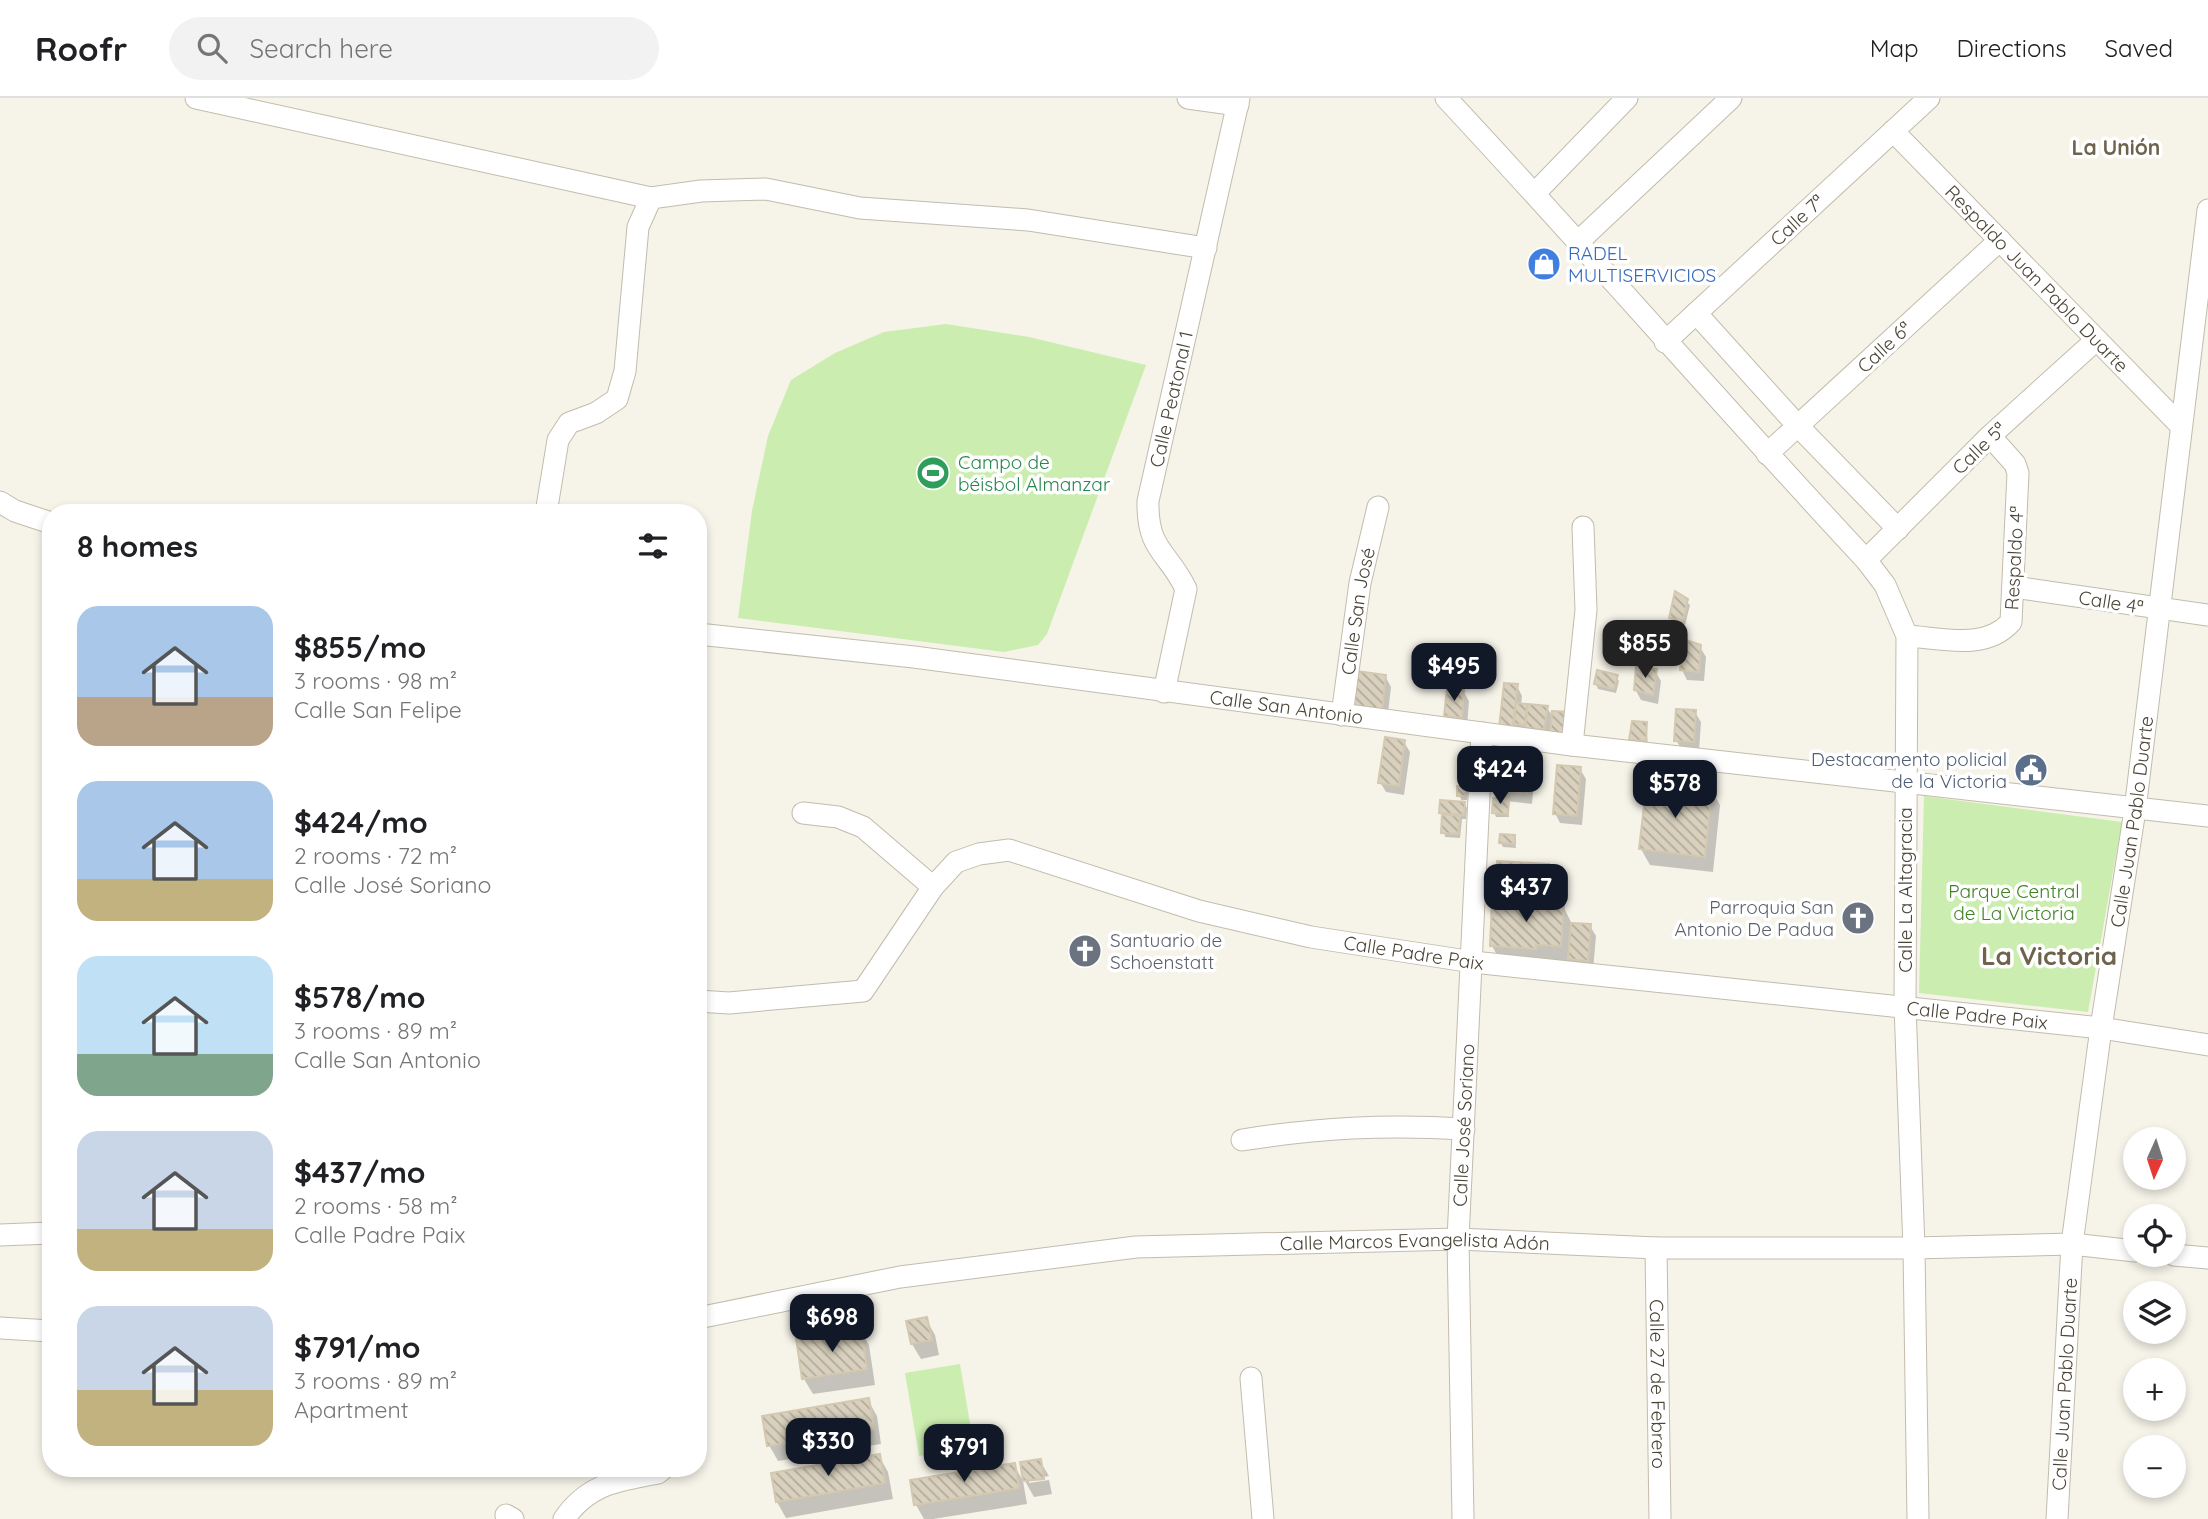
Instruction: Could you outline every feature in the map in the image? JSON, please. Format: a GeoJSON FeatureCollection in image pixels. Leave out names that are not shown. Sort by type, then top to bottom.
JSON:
{"type":"FeatureCollection","features":[{"type":"Feature","properties":{"kind":"street"},"geometry":{"type":"LineString","coordinates":[[196,98],[651,198],[701,191],[766,189],[860,208],[1028,220],[1206,248]]}},
{"type":"Feature","properties":{"kind":"street"},"geometry":{"type":"LineString","coordinates":[[1188,98],[1238,102]]}},
{"type":"Feature","properties":{"kind":"street","name":"Calle La Altagracia"},"geometry":{"type":"LineString","coordinates":[[1446,98],[1579,241],[1665,342],[1866,560],[1891,596],[1907,636],[1905,1006],[1914,1248],[1918,1519]]}},
{"type":"Feature","properties":{"kind":"street"},"geometry":{"type":"LineString","coordinates":[[1535,193],[1627,98]]}},
{"type":"Feature","properties":{"kind":"street"},"geometry":{"type":"LineString","coordinates":[[1579,241],[1731,98]]}},
{"type":"Feature","properties":{"kind":"street","name":"Calle 7ª"},"geometry":{"type":"LineString","coordinates":[[1665,342],[1929,98]]}},
{"type":"Feature","properties":{"kind":"street","name":"Calle Peatonal 1"},"geometry":{"type":"LineString","coordinates":[[1164,692],[1186,589],[1155,546],[1147,527],[1148,501],[1238,102]]}},
{"type":"Feature","properties":{"kind":"street","name":"Respaldo Juan Pablo Duarte"},"geometry":{"type":"LineString","coordinates":[[1893,131],[2095,341],[2181,426]]}},
{"type":"Feature","properties":{"kind":"street"},"geometry":{"type":"LineString","coordinates":[[547,504],[558,440],[569,423],[596,413],[617,399],[625,371],[638,227],[651,198]]}},
{"type":"Feature","properties":{"kind":"street","name":"Calle Juan Pablo Duarte"},"geometry":{"type":"LineString","coordinates":[[2057,1519],[2072,1244],[2101,1028],[2135,810],[2208,210]]}},
{"type":"Feature","properties":{"kind":"street","name":"Calle 6ª"},"geometry":{"type":"LineString","coordinates":[[1767,454],[2000,240]]}},
{"type":"Feature","properties":{"kind":"street"},"geometry":{"type":"LineString","coordinates":[[1696,313],[1798,426],[1898,529]]}},
{"type":"Feature","properties":{"kind":"street","name":"Calle 5ª"},"geometry":{"type":"LineString","coordinates":[[1866,560],[1990,436],[2095,341]]}},
{"type":"Feature","properties":{"kind":"street","name":"Respaldo 4ª"},"geometry":{"type":"LineString","coordinates":[[1907,636],[1979,641],[2000,634],[2011,622],[2017,468],[1990,436]]}},
{"type":"Feature","properties":{"kind":"street"},"geometry":{"type":"LineString","coordinates":[[0,502],[15,511],[42,520]]}},
{"type":"Feature","properties":{"kind":"street","name":"Calle San José"},"geometry":{"type":"LineString","coordinates":[[1342,715],[1360,583],[1378,507]]}},
{"type":"Feature","properties":{"kind":"street"},"geometry":{"type":"LineString","coordinates":[[1572,745],[1586,610],[1583,527]]}},
{"type":"Feature","properties":{"kind":"street","name":"Calle 4ª"},"geometry":{"type":"LineString","coordinates":[[2014,587],[2208,615]]}},
{"type":"Feature","properties":{"kind":"street","name":"Calle San Antonio"},"geometry":{"type":"LineString","coordinates":[[707,635],[914,657],[1572,745],[1905,781],[2135,810],[2208,816]]}},
{"type":"Feature","properties":{"kind":"street","name":"Calle José Soriano"},"geometry":{"type":"LineString","coordinates":[[1463,1519],[1458,1240],[1482,733]]}},
{"type":"Feature","properties":{"kind":"street"},"geometry":{"type":"LineString","coordinates":[[803,813],[838,817],[863,827],[933,887]]}},
{"type":"Feature","properties":{"kind":"street","name":"Calle Padre Paix"},"geometry":{"type":"LineString","coordinates":[[707,1002],[729,1003],[863,991],[933,887],[956,862],[979,854],[1009,850],[1199,911],[1311,937],[1473,962],[2101,1028],[2208,1045]]}},
{"type":"Feature","properties":{"kind":"street"},"geometry":{"type":"LineString","coordinates":[[1242,1140],[1314,1129],[1395,1124],[1464,1129]]}},
{"type":"Feature","properties":{"kind":"street"},"geometry":{"type":"LineString","coordinates":[[0,1235],[42,1233]]}},
{"type":"Feature","properties":{"kind":"street","name":"Calle Marcos Evangelista Adón"},"geometry":{"type":"LineString","coordinates":[[707,1316],[900,1277],[1136,1247],[1458,1240],[1656,1248],[1914,1248],[2072,1244],[2123,1250]]}},
{"type":"Feature","properties":{"kind":"street","name":"Calle 27 de Febrero"},"geometry":{"type":"LineString","coordinates":[[1656,1248],[1660,1519]]}},
{"type":"Feature","properties":{"kind":"street"},"geometry":{"type":"LineString","coordinates":[[2186,1256],[2208,1258]]}},
{"type":"Feature","properties":{"kind":"street"},"geometry":{"type":"LineString","coordinates":[[0,1328],[42,1330]]}},
{"type":"Feature","properties":{"kind":"street"},"geometry":{"type":"LineString","coordinates":[[1251,1378],[1263,1519]]}},
{"type":"Feature","properties":{"kind":"street"},"geometry":{"type":"LineString","coordinates":[[564,1519],[578,1499],[609,1483],[642,1477]]}},
{"type":"Feature","properties":{"kind":"green space","name":"Campo de béisbol Almanzar"},"geometry":{"type":"Polygon","coordinates":[[[946,324],[1029,337],[1146,365],[1047,634],[1038,645],[1004,652],[738,618],[752,511],[768,436],[791,380],[835,353],[884,332],[946,324]]]}},
{"type":"Feature","properties":{"kind":"green space","name":"Parque Central de La Victoria"},"geometry":{"type":"Polygon","coordinates":[[[1924,796],[2122,822],[2088,1012],[1919,993],[1924,796]]]}},
{"type":"Feature","properties":{"kind":"green space"},"geometry":{"type":"Polygon","coordinates":[[[960,1364],[974,1447],[919,1456],[905,1373],[960,1364]]]}},
{"type":"Feature","properties":{"kind":"building"},"geometry":{"type":"Polygon","coordinates":[[[1675,591],[1688,599],[1683,621],[1669,618],[1675,591]]]}},
{"type":"Feature","properties":{"kind":"building"},"geometry":{"type":"Polygon","coordinates":[[[1683,639],[1701,645],[1699,672],[1680,670],[1683,639]]]}},
{"type":"Feature","properties":{"kind":"building"},"geometry":{"type":"Polygon","coordinates":[[[1636,667],[1657,669],[1653,695],[1634,690],[1636,667]]]}},
{"type":"Feature","properties":{"kind":"building"},"geometry":{"type":"Polygon","coordinates":[[[1597,670],[1618,675],[1614,689],[1594,684],[1597,670]]]}},
{"type":"Feature","properties":{"kind":"building"},"geometry":{"type":"Polygon","coordinates":[[[1357,671],[1386,675],[1382,711],[1353,708],[1357,671]]]}},
{"type":"Feature","properties":{"kind":"building"},"geometry":{"type":"Polygon","coordinates":[[[1504,683],[1518,684],[1512,730],[1499,728],[1504,683]]]}},
{"type":"Feature","properties":{"kind":"building"},"geometry":{"type":"Polygon","coordinates":[[[1447,688],[1464,689],[1462,718],[1444,716],[1447,688]]]}},
{"type":"Feature","properties":{"kind":"building"},"geometry":{"type":"Polygon","coordinates":[[[1516,703],[1527,704],[1525,725],[1514,724],[1516,703]]]}},
{"type":"Feature","properties":{"kind":"building"},"geometry":{"type":"Polygon","coordinates":[[[1528,704],[1548,706],[1544,729],[1525,728],[1528,704]]]}},
{"type":"Feature","properties":{"kind":"building"},"geometry":{"type":"Polygon","coordinates":[[[1676,709],[1696,710],[1694,742],[1674,741],[1676,709]]]}},
{"type":"Feature","properties":{"kind":"building"},"geometry":{"type":"Polygon","coordinates":[[[1552,711],[1571,712],[1569,737],[1550,736],[1552,711]]]}},
{"type":"Feature","properties":{"kind":"building"},"geometry":{"type":"Polygon","coordinates":[[[1632,721],[1647,722],[1646,741],[1629,740],[1632,721]]]}},
{"type":"Feature","properties":{"kind":"building"},"geometry":{"type":"Polygon","coordinates":[[[1385,737],[1405,740],[1399,786],[1378,783],[1385,737]]]}},
{"type":"Feature","properties":{"kind":"building"},"geometry":{"type":"Polygon","coordinates":[[[1500,754],[1513,755],[1510,792],[1497,791],[1500,754]]]}},
{"type":"Feature","properties":{"kind":"building"},"geometry":{"type":"Polygon","coordinates":[[[1514,756],[1530,757],[1527,794],[1511,791],[1514,756]]]}},
{"type":"Feature","properties":{"kind":"building"},"geometry":{"type":"Polygon","coordinates":[[[1557,765],[1581,767],[1577,816],[1553,814],[1557,765]]]}},
{"type":"Feature","properties":{"kind":"building"},"geometry":{"type":"Polygon","coordinates":[[[1647,780],[1674,783],[1672,803],[1683,804],[1684,799],[1689,800],[1691,785],[1712,787],[1705,857],[1639,849],[1647,780]]]}},
{"type":"Feature","properties":{"kind":"building"},"geometry":{"type":"Polygon","coordinates":[[[1457,786],[1467,786],[1466,796],[1457,796],[1457,786]]]}},
{"type":"Feature","properties":{"kind":"building"},"geometry":{"type":"Polygon","coordinates":[[[1493,798],[1509,799],[1508,814],[1492,813],[1493,798]]]}},
{"type":"Feature","properties":{"kind":"building"},"geometry":{"type":"Polygon","coordinates":[[[1440,800],[1465,802],[1464,815],[1439,813],[1440,800]]]}},
{"type":"Feature","properties":{"kind":"building"},"geometry":{"type":"Polygon","coordinates":[[[1442,814],[1460,816],[1458,834],[1441,833],[1442,814]]]}},
{"type":"Feature","properties":{"kind":"building"},"geometry":{"type":"Polygon","coordinates":[[[1500,834],[1515,835],[1515,844],[1499,843],[1500,834]]]}},
{"type":"Feature","properties":{"kind":"building"},"geometry":{"type":"Polygon","coordinates":[[[1497,861],[1549,864],[1548,888],[1496,885],[1497,861]]]}},
{"type":"Feature","properties":{"kind":"building"},"geometry":{"type":"Polygon","coordinates":[[[1492,900],[1564,904],[1561,946],[1536,945],[1536,949],[1490,946],[1492,900]]]}},
{"type":"Feature","properties":{"kind":"building"},"geometry":{"type":"Polygon","coordinates":[[[1571,923],[1591,924],[1588,961],[1568,959],[1571,923]]]}},
{"type":"Feature","properties":{"kind":"building"},"geometry":{"type":"Polygon","coordinates":[[[927,1317],[932,1340],[911,1344],[906,1321],[927,1317]]]}},
{"type":"Feature","properties":{"kind":"building"},"geometry":{"type":"Polygon","coordinates":[[[861,1328],[867,1369],[802,1379],[796,1338],[861,1328]]]}},
{"type":"Feature","properties":{"kind":"building"},"geometry":{"type":"Polygon","coordinates":[[[869,1398],[874,1429],[767,1446],[762,1416],[869,1398]]]}},
{"type":"Feature","properties":{"kind":"building"},"geometry":{"type":"Polygon","coordinates":[[[880,1454],[885,1483],[776,1502],[771,1473],[880,1454]]]}},
{"type":"Feature","properties":{"kind":"building"},"geometry":{"type":"Polygon","coordinates":[[[1041,1459],[1044,1479],[1023,1481],[1020,1462],[1041,1459]]]}},
{"type":"Feature","properties":{"kind":"building"},"geometry":{"type":"Polygon","coordinates":[[[1015,1463],[1019,1488],[914,1505],[910,1480],[1015,1463]]]}},
{"type":"Feature","properties":{"kind":"place","name":"RADEL MULTISERVICIOS"},"geometry":{"type":"Point","coordinates":[1544,264]}},
{"type":"Feature","properties":{"kind":"place","name":"Campo de béisbol Almanzar"},"geometry":{"type":"Point","coordinates":[933,473]}},
{"type":"Feature","properties":{"kind":"place","name":"Destacamento policial de la Victoria"},"geometry":{"type":"Point","coordinates":[2031,770]}},
{"type":"Feature","properties":{"kind":"place","name":"Parroquia San Antonio De Padua"},"geometry":{"type":"Point","coordinates":[1858,918]}},
{"type":"Feature","properties":{"kind":"place","name":"Santuario de Schoenstatt"},"geometry":{"type":"Point","coordinates":[1085,951]}},
{"type":"Feature","properties":{"kind":"district","name":"La Unión"},"geometry":{"type":"Point","coordinates":[2116,147]}},
{"type":"Feature","properties":{"kind":"district","name":"La Victoria"},"geometry":{"type":"Point","coordinates":[2049,955]}}]}
